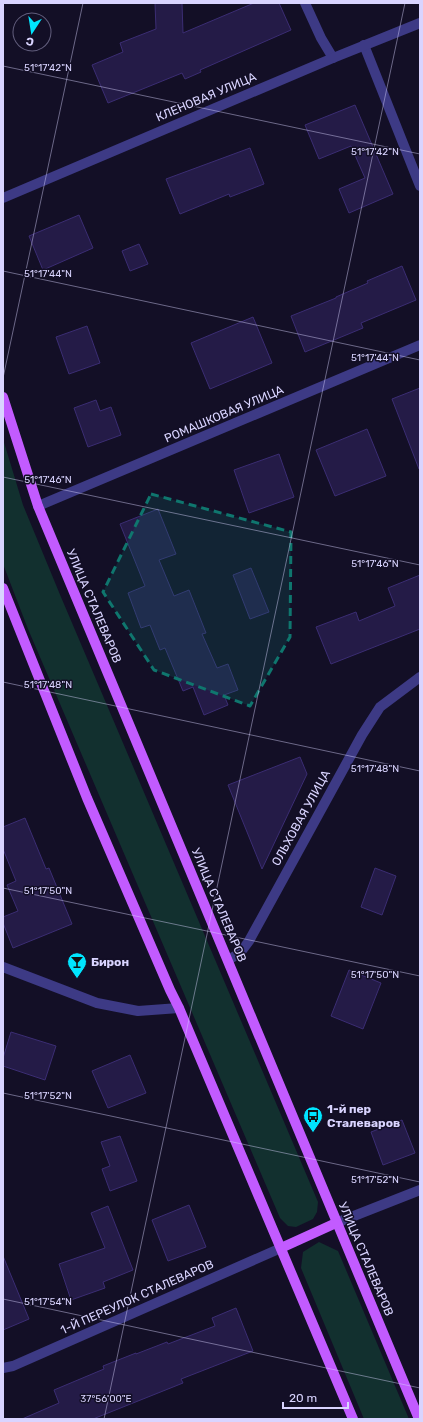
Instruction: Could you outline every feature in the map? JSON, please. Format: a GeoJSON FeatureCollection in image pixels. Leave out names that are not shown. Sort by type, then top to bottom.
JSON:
{"type":"FeatureCollection","features":[{"type":"Feature","properties":{"kind":"main road","name":"УЛИЦА СТАЛЕВАРОВ"},"geometry":{"type":"LineString","coordinates":[[3,397],[38,506],[419,1419]]}},
{"type":"Feature","properties":{"kind":"main road"},"geometry":{"type":"LineString","coordinates":[[3,588],[88,798],[179,1008],[353,1419]]}},
{"type":"Feature","properties":{"kind":"main road"},"geometry":{"type":"LineString","coordinates":[[281,1248],[336,1223]]}},
{"type":"Feature","properties":{"kind":"street"},"geometry":{"type":"LineString","coordinates":[[305,3],[321,38],[333,58]]}},
{"type":"Feature","properties":{"kind":"street","name":"КЛЕНОВАЯ УЛИЦА"},"geometry":{"type":"LineString","coordinates":[[3,198],[333,58],[420,23]]}},
{"type":"Feature","properties":{"kind":"street"},"geometry":{"type":"LineString","coordinates":[[364,45],[420,186]]}},
{"type":"Feature","properties":{"kind":"street","name":"РОМАШКОВАЯ УЛИЦА"},"geometry":{"type":"LineString","coordinates":[[38,506],[420,345]]}},
{"type":"Feature","properties":{"kind":"street","name":"ОЛЬХОВАЯ УЛИЦА"},"geometry":{"type":"LineString","coordinates":[[228,960],[240,953],[249,941],[362,735],[380,707],[420,677]]}},
{"type":"Feature","properties":{"kind":"street"},"geometry":{"type":"LineString","coordinates":[[3,967],[97,1003],[138,1011],[179,1008]]}},
{"type":"Feature","properties":{"kind":"street"},"geometry":{"type":"LineString","coordinates":[[336,1223],[420,1190]]}},
{"type":"Feature","properties":{"kind":"street","name":"1-Й ПЕРЕУЛОК СТАЛЕВАРОВ"},"geometry":{"type":"LineString","coordinates":[[3,1368],[13,1366],[281,1248]]}},
{"type":"Feature","properties":{"kind":"highlighted area"},"geometry":{"type":"Polygon","coordinates":[[[151,494],[291,532],[290,637],[250,706],[154,670],[103,592],[151,494]]]}},
{"type":"Feature","properties":{"kind":"green space"},"geometry":{"type":"Polygon","coordinates":[[[3,439],[23,505],[318,1202],[317,1212],[313,1219],[296,1227],[288,1226],[280,1218],[28,629],[3,564],[3,439]]]}},
{"type":"Feature","properties":{"kind":"green space"},"geometry":{"type":"Polygon","coordinates":[[[319,1242],[338,1251],[409,1419],[364,1419],[301,1268],[303,1252],[319,1242]]]}},
{"type":"Feature","properties":{"kind":"building"},"geometry":{"type":"Polygon","coordinates":[[[155,3],[182,3],[183,33],[254,3],[279,3],[291,30],[200,70],[201,72],[185,79],[182,73],[108,103],[92,65],[123,52],[120,43],[156,29],[155,3]]]}},
{"type":"Feature","properties":{"kind":"building"},"geometry":{"type":"Polygon","coordinates":[[[355,105],[393,194],[349,213],[339,189],[365,178],[351,146],[319,159],[305,125],[355,105]]]}},
{"type":"Feature","properties":{"kind":"building"},"geometry":{"type":"Polygon","coordinates":[[[250,148],[264,184],[230,197],[229,194],[180,214],[166,179],[250,148]]]}},
{"type":"Feature","properties":{"kind":"building"},"geometry":{"type":"Polygon","coordinates":[[[79,215],[93,248],[43,270],[29,236],[79,215]]]}},
{"type":"Feature","properties":{"kind":"building"},"geometry":{"type":"Polygon","coordinates":[[[139,244],[148,264],[130,271],[122,251],[139,244]]]}},
{"type":"Feature","properties":{"kind":"building"},"geometry":{"type":"Polygon","coordinates":[[[402,266],[416,300],[361,323],[363,328],[305,352],[291,316],[336,298],[368,283],[367,281],[402,266]]]}},
{"type":"Feature","properties":{"kind":"building"},"geometry":{"type":"Polygon","coordinates":[[[253,317],[272,363],[210,389],[191,343],[253,317]]]}},
{"type":"Feature","properties":{"kind":"building"},"geometry":{"type":"Polygon","coordinates":[[[87,326],[100,363],[69,374],[56,337],[87,326]]]}},
{"type":"Feature","properties":{"kind":"building"},"geometry":{"type":"Polygon","coordinates":[[[420,388],[420,468],[419,469],[392,399],[420,388]]]}},
{"type":"Feature","properties":{"kind":"building"},"geometry":{"type":"Polygon","coordinates":[[[96,400],[100,411],[111,407],[121,435],[88,447],[74,408],[96,400]]]}},
{"type":"Feature","properties":{"kind":"building"},"geometry":{"type":"Polygon","coordinates":[[[367,429],[386,476],[335,496],[316,450],[367,429]]]}},
{"type":"Feature","properties":{"kind":"building"},"geometry":{"type":"Polygon","coordinates":[[[279,454],[294,497],[249,513],[234,470],[279,454]]]}},
{"type":"Feature","properties":{"kind":"building"},"geometry":{"type":"Polygon","coordinates":[[[158,509],[176,554],[159,560],[174,596],[189,590],[206,633],[202,634],[217,668],[228,664],[238,690],[224,695],[228,705],[204,715],[193,687],[183,691],[165,648],[160,650],[150,625],[141,628],[128,593],[145,586],[120,524],[158,509]]]}},
{"type":"Feature","properties":{"kind":"building"},"geometry":{"type":"Polygon","coordinates":[[[251,568],[269,612],[250,619],[233,575],[251,568]]]}},
{"type":"Feature","properties":{"kind":"building"},"geometry":{"type":"Polygon","coordinates":[[[420,575],[420,629],[331,664],[316,627],[356,612],[359,621],[395,606],[388,588],[420,575]]]}},
{"type":"Feature","properties":{"kind":"building"},"geometry":{"type":"Polygon","coordinates":[[[300,757],[307,774],[262,869],[228,785],[300,757]]]}},
{"type":"Feature","properties":{"kind":"building"},"geometry":{"type":"Polygon","coordinates":[[[25,818],[46,869],[49,868],[72,924],[13,948],[3,923],[3,917],[18,911],[7,885],[16,881],[3,849],[3,827],[25,818]]]}},
{"type":"Feature","properties":{"kind":"building"},"geometry":{"type":"Polygon","coordinates":[[[375,868],[396,876],[382,915],[361,907],[375,868]]]}},
{"type":"Feature","properties":{"kind":"building"},"geometry":{"type":"Polygon","coordinates":[[[349,970],[381,983],[363,1029],[331,1016],[349,970]]]}},
{"type":"Feature","properties":{"kind":"building"},"geometry":{"type":"Polygon","coordinates":[[[11,1032],[56,1046],[45,1080],[3,1066],[3,1058],[11,1032]]]}},
{"type":"Feature","properties":{"kind":"building"},"geometry":{"type":"Polygon","coordinates":[[[130,1055],[146,1093],[108,1108],[92,1071],[130,1055]]]}},
{"type":"Feature","properties":{"kind":"building"},"geometry":{"type":"Polygon","coordinates":[[[402,1120],[415,1153],[383,1165],[371,1132],[402,1120]]]}},
{"type":"Feature","properties":{"kind":"building"},"geometry":{"type":"Polygon","coordinates":[[[120,1136],[137,1181],[110,1191],[102,1169],[110,1166],[101,1142],[120,1136]]]}},
{"type":"Feature","properties":{"kind":"building"},"geometry":{"type":"Polygon","coordinates":[[[189,1205],[206,1247],[168,1261],[152,1220],[189,1205]]]}},
{"type":"Feature","properties":{"kind":"building"},"geometry":{"type":"Polygon","coordinates":[[[108,1206],[133,1270],[103,1282],[105,1288],[71,1300],[59,1264],[105,1248],[91,1213],[108,1206]]]}},
{"type":"Feature","properties":{"kind":"building"},"geometry":{"type":"Polygon","coordinates":[[[3,1256],[29,1319],[3,1330],[3,1256]]]}},
{"type":"Feature","properties":{"kind":"building"},"geometry":{"type":"Polygon","coordinates":[[[236,1308],[253,1351],[181,1379],[183,1383],[93,1419],[22,1419],[59,1403],[54,1390],[104,1369],[103,1366],[215,1326],[212,1318],[236,1308]]]}},
{"type":"Feature","properties":{"kind":"place","name":"Бирон"},"geometry":{"type":"Point","coordinates":[77,979]}},
{"type":"Feature","properties":{"kind":"place","name":"1-й пер Сталеваров"},"geometry":{"type":"Point","coordinates":[313,1133]}}]}
